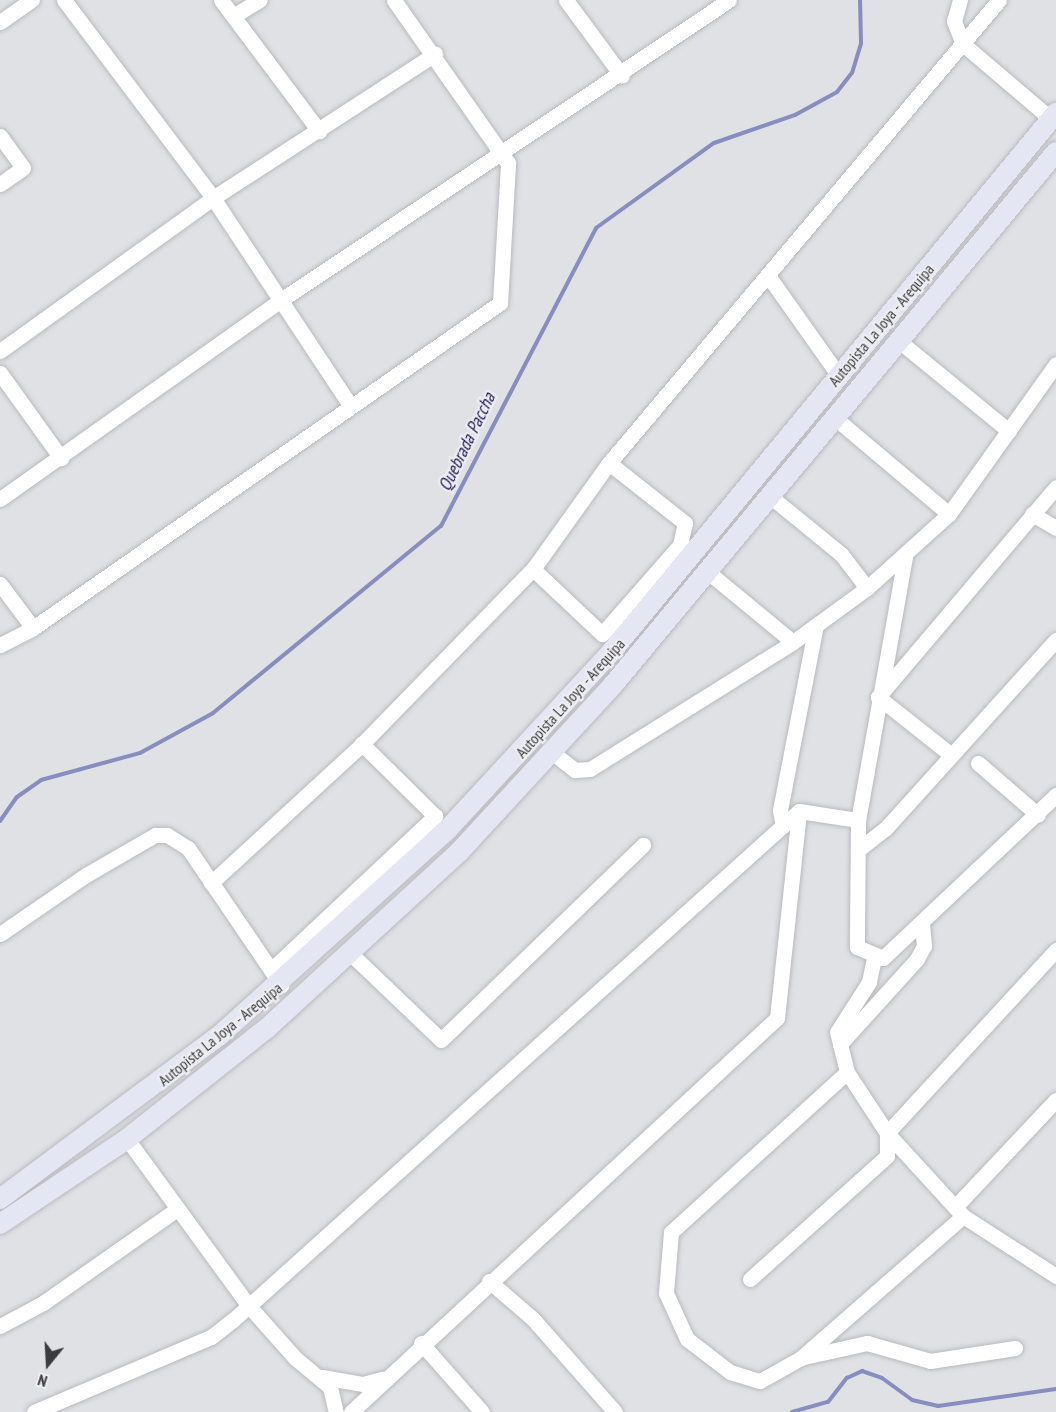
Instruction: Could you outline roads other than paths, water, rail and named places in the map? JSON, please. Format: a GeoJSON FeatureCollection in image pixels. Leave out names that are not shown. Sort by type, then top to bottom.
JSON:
{"type":"FeatureCollection","features":[{"type":"Feature","properties":{"kind":"main road","name":"Autopista La Joya - Arequipa"},"geometry":{"type":"LineString","coordinates":[[0,1198],[114,1118],[486,790],[685,550],[839,376],[1053,116]]}},
{"type":"Feature","properties":{"kind":"main road","name":"Autopista La Joya - Arequipa"},"geometry":{"type":"LineString","coordinates":[[0,1224],[127,1139],[351,954],[554,753],[708,572],[1056,152]]}},
{"type":"Feature","properties":{"kind":"street"},"geometry":{"type":"LineString","coordinates":[[0,22],[32,0]]}},
{"type":"Feature","properties":{"kind":"street"},"geometry":{"type":"LineString","coordinates":[[64,0],[213,198],[350,405]]}},
{"type":"Feature","properties":{"kind":"street"},"geometry":{"type":"LineString","coordinates":[[221,0],[319,131]]}},
{"type":"Feature","properties":{"kind":"street"},"geometry":{"type":"LineString","coordinates":[[233,16],[260,0]]}},
{"type":"Feature","properties":{"kind":"street"},"geometry":{"type":"LineString","coordinates":[[0,645],[33,627],[500,303],[508,163],[435,54],[394,0]]}},
{"type":"Feature","properties":{"kind":"street"},"geometry":{"type":"LineString","coordinates":[[566,0],[621,76]]}},
{"type":"Feature","properties":{"kind":"street"},"geometry":{"type":"LineString","coordinates":[[0,500],[281,300],[504,155],[729,0]]}},
{"type":"Feature","properties":{"kind":"street"},"geometry":{"type":"LineString","coordinates":[[960,0],[954,21],[963,45],[1053,116]]}},
{"type":"Feature","properties":{"kind":"street"},"geometry":{"type":"LineString","coordinates":[[211,883],[362,744],[533,568],[609,463],[769,277],[999,0]]}},
{"type":"Feature","properties":{"kind":"street"},"geometry":{"type":"LineString","coordinates":[[0,351],[213,198],[435,54]]}},
{"type":"Feature","properties":{"kind":"street"},"geometry":{"type":"LineString","coordinates":[[0,136],[23,168],[0,184]]}},
{"type":"Feature","properties":{"kind":"street"},"geometry":{"type":"LineString","coordinates":[[769,277],[839,376]]}},
{"type":"Feature","properties":{"kind":"street"},"geometry":{"type":"LineString","coordinates":[[899,341],[1009,431]]}},
{"type":"Feature","properties":{"kind":"street"},"geometry":{"type":"LineString","coordinates":[[554,753],[575,770],[590,770],[793,642],[867,588],[949,514],[1056,364]]}},
{"type":"Feature","properties":{"kind":"street"},"geometry":{"type":"LineString","coordinates":[[0,373],[60,458]]}},
{"type":"Feature","properties":{"kind":"street"},"geometry":{"type":"LineString","coordinates":[[835,418],[949,514]]}},
{"type":"Feature","properties":{"kind":"street"},"geometry":{"type":"LineString","coordinates":[[533,568],[602,634],[685,550],[685,523],[609,463]]}},
{"type":"Feature","properties":{"kind":"street"},"geometry":{"type":"LineString","coordinates":[[878,697],[1056,487]]}},
{"type":"Feature","properties":{"kind":"street"},"geometry":{"type":"LineString","coordinates":[[771,496],[842,554],[867,588]]}},
{"type":"Feature","properties":{"kind":"street"},"geometry":{"type":"LineString","coordinates":[[1032,514],[1056,528]]}},
{"type":"Feature","properties":{"kind":"street"},"geometry":{"type":"LineString","coordinates":[[904,557],[858,820],[857,947],[874,958],[883,958],[1038,815],[1056,795]]}},
{"type":"Feature","properties":{"kind":"street"},"geometry":{"type":"LineString","coordinates":[[708,572],[793,642]]}},
{"type":"Feature","properties":{"kind":"street"},"geometry":{"type":"LineString","coordinates":[[0,584],[33,627]]}},
{"type":"Feature","properties":{"kind":"street"},"geometry":{"type":"LineString","coordinates":[[783,826],[780,810],[816,625]]}},
{"type":"Feature","properties":{"kind":"street"},"geometry":{"type":"LineString","coordinates":[[859,849],[872,843],[950,754],[1056,640]]}},
{"type":"Feature","properties":{"kind":"street"},"geometry":{"type":"LineString","coordinates":[[878,697],[950,754]]}},
{"type":"Feature","properties":{"kind":"street"},"geometry":{"type":"LineString","coordinates":[[0,934],[155,835],[176,839],[188,849],[276,977],[435,816],[362,744]]}},
{"type":"Feature","properties":{"kind":"street"},"geometry":{"type":"LineString","coordinates":[[978,763],[1038,815]]}},
{"type":"Feature","properties":{"kind":"street"},"geometry":{"type":"LineString","coordinates":[[799,811],[858,820]]}},
{"type":"Feature","properties":{"kind":"street"},"geometry":{"type":"LineString","coordinates":[[34,1412],[212,1337],[799,811]]}},
{"type":"Feature","properties":{"kind":"street"},"geometry":{"type":"LineString","coordinates":[[351,1412],[421,1343],[777,1018],[799,811]]}},
{"type":"Feature","properties":{"kind":"street"},"geometry":{"type":"LineString","coordinates":[[351,954],[441,1040],[643,845]]}},
{"type":"Feature","properties":{"kind":"street"},"geometry":{"type":"LineString","coordinates":[[840,1044],[917,959],[924,946],[922,924]]}},
{"type":"Feature","properties":{"kind":"street"},"geometry":{"type":"LineString","coordinates":[[750,1279],[887,1156],[887,1134],[1056,950]]}},
{"type":"Feature","properties":{"kind":"street"},"geometry":{"type":"LineString","coordinates":[[874,958],[870,982],[842,1020],[840,1044],[847,1072],[887,1134],[959,1212],[1056,1276]]}},
{"type":"Feature","properties":{"kind":"street"},"geometry":{"type":"LineString","coordinates":[[847,1072],[684,1217],[667,1243],[669,1306],[695,1348],[730,1372],[760,1381],[801,1358],[959,1212],[1056,1100]]}},
{"type":"Feature","properties":{"kind":"street"},"geometry":{"type":"LineString","coordinates":[[127,1139],[248,1305],[295,1358],[322,1377],[335,1396],[336,1412]]}},
{"type":"Feature","properties":{"kind":"street"},"geometry":{"type":"LineString","coordinates":[[0,1326],[43,1303],[177,1209]]}},
{"type":"Feature","properties":{"kind":"street"},"geometry":{"type":"LineString","coordinates":[[489,1281],[533,1319],[615,1412]]}},
{"type":"Feature","properties":{"kind":"street"},"geometry":{"type":"LineString","coordinates":[[421,1343],[482,1412]]}},
{"type":"Feature","properties":{"kind":"street"},"geometry":{"type":"LineString","coordinates":[[801,1358],[867,1343],[930,1361],[1015,1348]]}},
{"type":"Feature","properties":{"kind":"street"},"geometry":{"type":"LineString","coordinates":[[322,1377],[363,1384],[385,1378]]}},
{"type":"Feature","properties":{"kind":"waterway","name":"Quebrada Paccha"},"geometry":{"type":"LineString","coordinates":[[0,821],[17,797],[41,780],[140,753],[213,713],[441,526],[596,228],[714,143],[795,115],[837,92],[852,73],[861,43],[860,0]]}},
{"type":"Feature","properties":{"kind":"waterway"},"geometry":{"type":"LineString","coordinates":[[792,1412],[828,1402],[847,1378],[862,1371],[882,1378],[912,1400],[938,1406],[1056,1389]]}}]}
